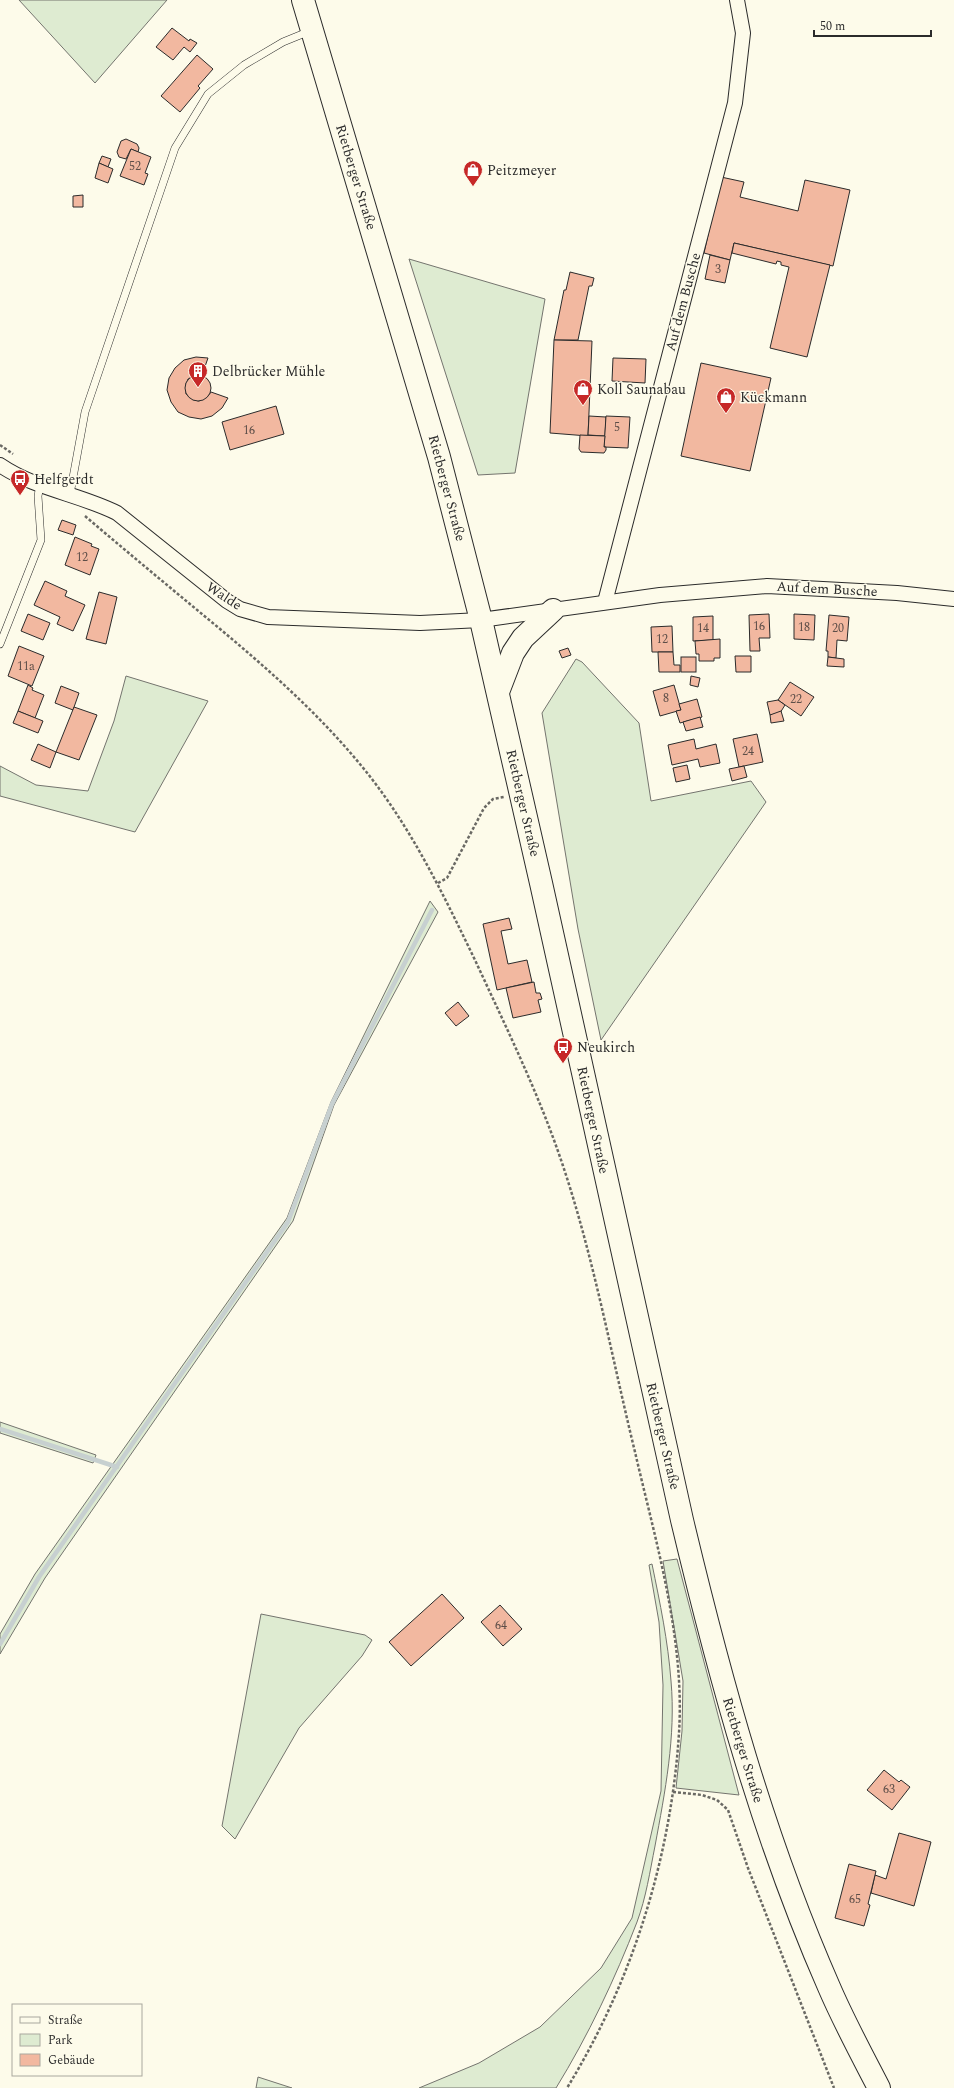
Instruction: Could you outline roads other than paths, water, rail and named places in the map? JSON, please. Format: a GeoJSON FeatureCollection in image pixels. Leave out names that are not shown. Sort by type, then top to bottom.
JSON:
{"type":"FeatureCollection","features":[{"type":"Feature","properties":{"kind":"main road","name":"Rietberger Straße"},"geometry":{"type":"LineString","coordinates":[[303,0],[439,457],[481,620],[682,1520],[714,1653],[736,1730],[778,1858],[829,1988],[879,2088]]}},
{"type":"Feature","properties":{"kind":"main road"},"geometry":{"type":"LineString","coordinates":[[498,692],[513,653],[523,638],[553,610]]}},
{"type":"Feature","properties":{"kind":"street","name":"Auf dem Busche"},"geometry":{"type":"LineString","coordinates":[[605,602],[735,103],[743,33],[737,0]]}},
{"type":"Feature","properties":{"kind":"street","name":"Walde"},"geometry":{"type":"LineString","coordinates":[[0,465],[23,478],[40,485],[98,503],[117,513],[216,593],[240,609],[253,614],[268,617],[420,623],[481,620]]}},
{"type":"Feature","properties":{"kind":"street","name":"Auf dem Busche"},"geometry":{"type":"LineString","coordinates":[[481,620],[660,595],[767,586],[897,593],[954,599]]}},
{"type":"Feature","properties":{"kind":"lane"},"geometry":{"type":"LineString","coordinates":[[70,494],[85,412],[175,148],[208,94],[244,65],[283,42],[312,30]]}},
{"type":"Feature","properties":{"kind":"lane"},"geometry":{"type":"LineString","coordinates":[[0,644],[41,540],[38,496],[40,485]]}},
{"type":"Feature","properties":{"kind":"waterway"},"geometry":{"type":"LineString","coordinates":[[0,1644],[39,1577],[288,1222],[332,1104],[432,910]]}},
{"type":"Feature","properties":{"kind":"waterway"},"geometry":{"type":"LineString","coordinates":[[0,1429],[117,1467]]}},
{"type":"Feature","properties":{"kind":"place","name":"Peitzmeyer"},"geometry":{"type":"Point","coordinates":[473,187]}},
{"type":"Feature","properties":{"kind":"place","name":"Delbrücker Mühle"},"geometry":{"type":"Point","coordinates":[198,388]}},
{"type":"Feature","properties":{"kind":"place","name":"Koll Saunabau"},"geometry":{"type":"Point","coordinates":[583,406]}},
{"type":"Feature","properties":{"kind":"place","name":"Kückmann"},"geometry":{"type":"Point","coordinates":[726,414]}},
{"type":"Feature","properties":{"kind":"place","name":"Helfgerdt"},"geometry":{"type":"Point","coordinates":[20,496]}},
{"type":"Feature","properties":{"kind":"place","name":"Neukirch"},"geometry":{"type":"Point","coordinates":[563,1064]}}]}
